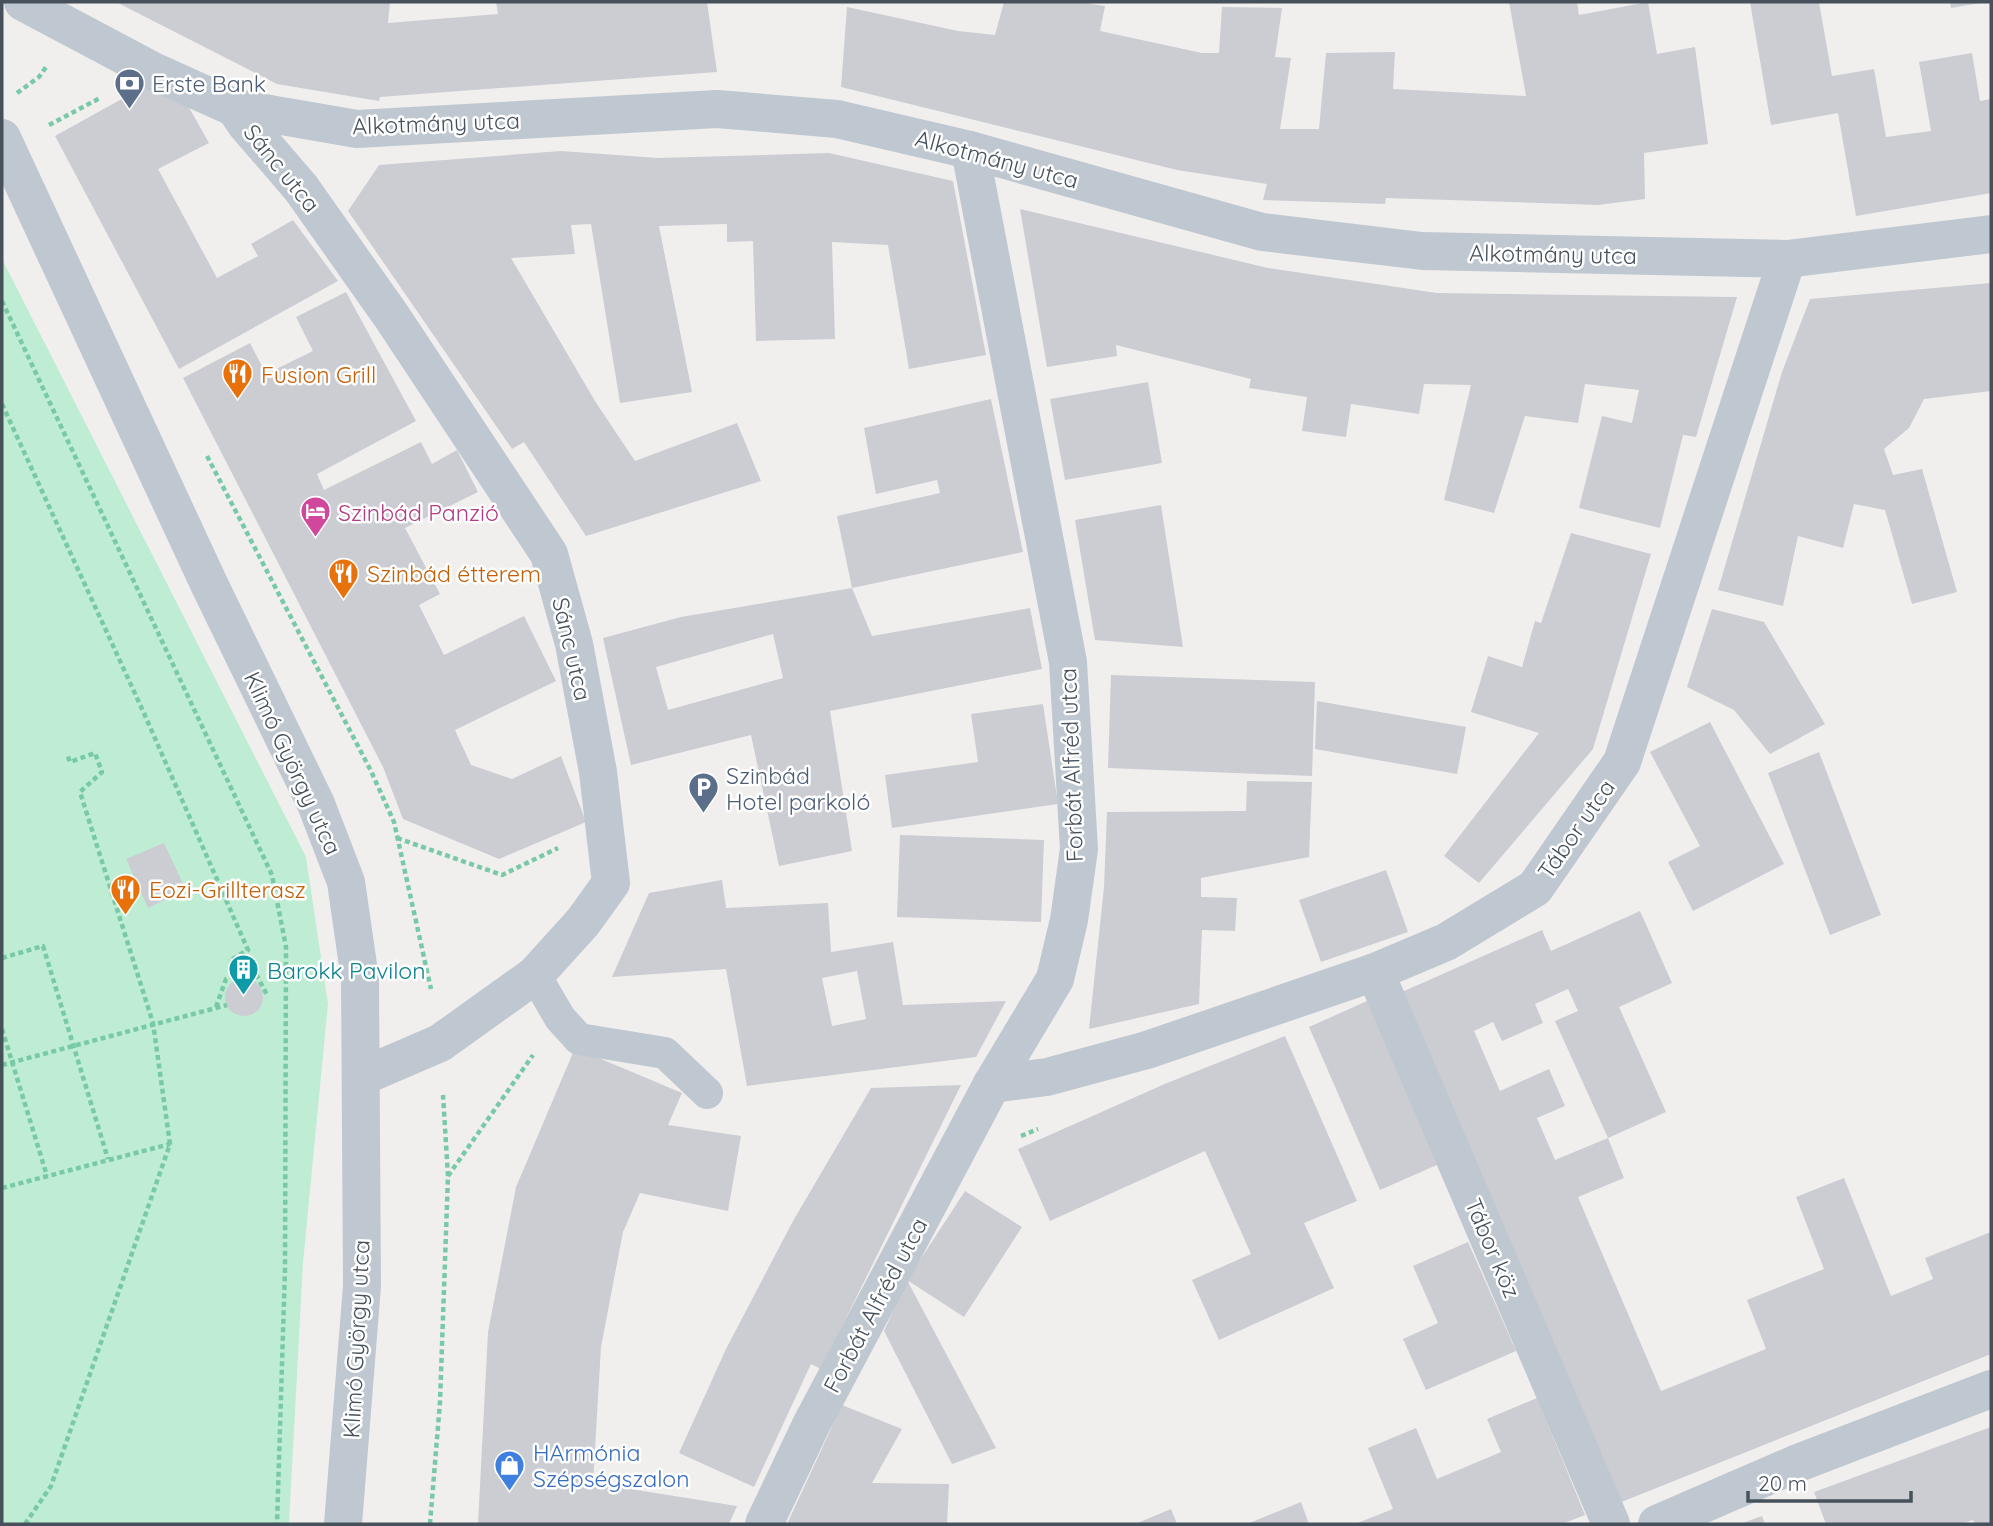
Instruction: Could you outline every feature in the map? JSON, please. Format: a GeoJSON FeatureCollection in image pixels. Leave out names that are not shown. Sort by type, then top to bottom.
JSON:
{"type":"FeatureCollection","features":[{"type":"Feature","properties":{"kind":"street","name":"Alkotmány utca"},"geometry":{"type":"LineString","coordinates":[[23,2],[153,71],[235,108],[357,129],[717,109],[837,119],[970,150],[1262,232],[1422,251],[1787,260],[1991,234]]}},
{"type":"Feature","properties":{"kind":"street","name":"Sánc utca"},"geometry":{"type":"LineString","coordinates":[[235,108],[301,188],[347,252],[549,554],[574,644],[596,759],[611,883],[583,922],[535,975],[440,1043],[361,1077]]}},
{"type":"Feature","properties":{"kind":"street","name":"Klimó György utca"},"geometry":{"type":"LineString","coordinates":[[2,138],[210,586],[317,804],[346,882],[360,979],[362,1286],[343,1524]]}},
{"type":"Feature","properties":{"kind":"street","name":"Forbát Alfréd utca"},"geometry":{"type":"LineString","coordinates":[[764,1524],[811,1425],[992,1084],[1055,979],[1069,920],[1079,849],[1068,662],[970,150]]}},
{"type":"Feature","properties":{"kind":"street","name":"Tábor utca"},"geometry":{"type":"LineString","coordinates":[[992,1084],[1047,1077],[1147,1050],[1376,972],[1446,942],[1535,888],[1622,762],[1787,260]]}},
{"type":"Feature","properties":{"kind":"street","name":"Tábor köz"},"geometry":{"type":"LineString","coordinates":[[1376,972],[1611,1524]]}},
{"type":"Feature","properties":{"kind":"street"},"geometry":{"type":"LineString","coordinates":[[1657,1524],[1798,1463],[1991,1389]]}},
{"type":"Feature","properties":{"kind":"lane"},"geometry":{"type":"LineString","coordinates":[[535,975],[560,1018],[579,1039],[665,1053],[707,1093]]}},
{"type":"Feature","properties":{"kind":"path"},"geometry":{"type":"LineString","coordinates":[[2,301],[272,875],[286,947],[285,1269],[277,1524]]}},
{"type":"Feature","properties":{"kind":"path"},"geometry":{"type":"LineString","coordinates":[[2,404],[148,722],[248,950],[229,961]]}},
{"type":"Feature","properties":{"kind":"path"},"geometry":{"type":"LineString","coordinates":[[26,1524],[51,1486],[170,1144],[153,1023],[80,792],[102,772],[95,753],[70,762],[67,754]]}},
{"type":"Feature","properties":{"kind":"path"},"geometry":{"type":"LineString","coordinates":[[397,838],[502,875],[560,847]]}},
{"type":"Feature","properties":{"kind":"path"},"geometry":{"type":"LineString","coordinates":[[2,958],[43,946],[108,1159]]}},
{"type":"Feature","properties":{"kind":"path"},"geometry":{"type":"LineString","coordinates":[[216,1007],[226,979],[252,966],[267,995]]}},
{"type":"Feature","properties":{"kind":"path"},"geometry":{"type":"LineString","coordinates":[[2,1065],[227,1004]]}},
{"type":"Feature","properties":{"kind":"path"},"geometry":{"type":"LineString","coordinates":[[448,1176],[560,1018]]}},
{"type":"Feature","properties":{"kind":"path"},"geometry":{"type":"LineString","coordinates":[[2,1029],[47,1176]]}},
{"type":"Feature","properties":{"kind":"path"},"geometry":{"type":"LineString","coordinates":[[1020,1137],[1045,1126]]}},
{"type":"Feature","properties":{"kind":"path"},"geometry":{"type":"LineString","coordinates":[[2,1188],[170,1144]]}},
{"type":"Feature","properties":{"kind":"green space"},"geometry":{"type":"Polygon","coordinates":[[[2,259],[306,857],[328,1004],[303,1263],[289,1524],[2,1524],[2,259]]]}},
{"type":"Feature","properties":{"kind":"building"},"geometry":{"type":"Polygon","coordinates":[[[116,2],[390,2],[388,23],[498,14],[496,2],[707,2],[717,72],[380,97],[379,101],[277,84],[116,2]]]}},
{"type":"Feature","properties":{"kind":"building"},"geometry":{"type":"Polygon","coordinates":[[[1004,2],[1078,2],[1105,6],[1100,31],[1202,53],[1219,53],[1222,7],[1282,8],[1275,57],[1291,58],[1280,129],[1319,129],[1326,53],[1395,52],[1393,89],[1526,96],[1509,2],[1577,2],[1579,15],[1648,2],[1657,54],[1695,47],[1708,144],[1644,153],[1645,199],[1598,205],[1386,198],[1385,204],[1263,200],[1267,184],[1177,170],[841,87],[847,7],[958,31],[995,35],[1004,2]]]}},
{"type":"Feature","properties":{"kind":"building"},"geometry":{"type":"Polygon","coordinates":[[[1750,2],[1819,2],[1832,76],[1874,69],[1886,137],[1931,131],[1919,62],[1972,53],[1980,101],[1991,99],[1991,193],[1856,216],[1838,113],[1771,125],[1750,2]]]}},
{"type":"Feature","properties":{"kind":"building"},"geometry":{"type":"Polygon","coordinates":[[[1950,2],[1980,2],[1980,3],[1951,8],[1950,2]]]}},
{"type":"Feature","properties":{"kind":"building"},"geometry":{"type":"Polygon","coordinates":[[[147,85],[182,95],[209,143],[158,169],[217,278],[258,256],[251,244],[293,220],[338,281],[179,369],[55,136],[147,85]]]}},
{"type":"Feature","properties":{"kind":"building"},"geometry":{"type":"Polygon","coordinates":[[[561,151],[658,158],[829,153],[953,181],[986,355],[909,369],[888,245],[832,242],[835,339],[756,341],[753,241],[727,242],[727,224],[659,226],[692,392],[620,403],[591,224],[571,225],[575,254],[511,258],[595,401],[635,461],[737,423],[761,481],[586,536],[524,442],[512,449],[348,211],[379,165],[561,151]]]}},
{"type":"Feature","properties":{"kind":"building"},"geometry":{"type":"Polygon","coordinates":[[[1020,209],[1268,268],[1437,293],[1737,297],[1696,437],[1683,435],[1660,528],[1579,508],[1602,416],[1632,423],[1639,390],[1585,384],[1578,423],[1525,416],[1494,513],[1444,500],[1471,385],[1424,384],[1419,414],[1351,404],[1346,437],[1302,431],[1307,397],[1249,388],[1251,379],[1116,345],[1117,356],[1047,367],[1020,209]]]}},
{"type":"Feature","properties":{"kind":"building"},"geometry":{"type":"Polygon","coordinates":[[[1991,283],[1991,391],[1924,399],[1909,428],[1884,449],[1893,475],[1922,469],[1957,592],[1912,604],[1885,510],[1854,504],[1843,548],[1798,536],[1783,606],[1718,590],[1782,372],[1810,299],[1991,283]]]}},
{"type":"Feature","properties":{"kind":"building"},"geometry":{"type":"Polygon","coordinates":[[[346,292],[416,421],[317,474],[324,490],[421,442],[432,464],[457,450],[478,492],[405,528],[440,594],[419,605],[444,655],[524,616],[556,681],[455,730],[471,765],[512,779],[561,756],[586,822],[499,859],[403,819],[383,767],[183,378],[250,343],[266,374],[313,351],[296,317],[346,292]]]}},
{"type":"Feature","properties":{"kind":"building"},"geometry":{"type":"Polygon","coordinates":[[[1148,382],[1162,463],[1065,480],[1050,399],[1148,382]]]}},
{"type":"Feature","properties":{"kind":"building"},"geometry":{"type":"Polygon","coordinates":[[[991,399],[1023,552],[852,588],[837,516],[940,493],[937,480],[876,494],[864,428],[991,399]]]}},
{"type":"Feature","properties":{"kind":"building"},"geometry":{"type":"Polygon","coordinates":[[[1161,505],[1183,647],[1095,640],[1075,520],[1161,505]]]}},
{"type":"Feature","properties":{"kind":"building"},"geometry":{"type":"Polygon","coordinates":[[[1571,533],[1651,554],[1593,749],[1479,883],[1444,856],[1539,733],[1471,712],[1488,656],[1522,667],[1535,621],[1541,623],[1571,533]]]}},
{"type":"Feature","properties":{"kind":"building"},"geometry":{"type":"Polygon","coordinates":[[[852,588],[872,636],[1030,608],[1042,669],[830,711],[852,851],[779,866],[751,735],[631,765],[603,638],[681,617],[852,588]],[[773,634],[656,667],[668,710],[783,678],[773,634]]]}},
{"type":"Feature","properties":{"kind":"building"},"geometry":{"type":"Polygon","coordinates":[[[1712,609],[1764,622],[1825,724],[1770,754],[1734,710],[1687,687],[1712,609]]]}},
{"type":"Feature","properties":{"kind":"building"},"geometry":{"type":"Polygon","coordinates":[[[1111,675],[1315,682],[1312,776],[1108,768],[1111,675]]]}},
{"type":"Feature","properties":{"kind":"building"},"geometry":{"type":"Polygon","coordinates":[[[1317,701],[1466,727],[1457,774],[1315,749],[1317,701]]]}},
{"type":"Feature","properties":{"kind":"building"},"geometry":{"type":"Polygon","coordinates":[[[1043,704],[1058,804],[892,828],[885,775],[978,762],[971,714],[1043,704]]]}},
{"type":"Feature","properties":{"kind":"building"},"geometry":{"type":"Polygon","coordinates":[[[1710,722],[1784,864],[1693,911],[1668,862],[1700,846],[1650,752],[1710,722]]]}},
{"type":"Feature","properties":{"kind":"building"},"geometry":{"type":"Polygon","coordinates":[[[1819,752],[1881,915],[1830,935],[1768,773],[1819,752]]]}},
{"type":"Feature","properties":{"kind":"building"},"geometry":{"type":"Polygon","coordinates":[[[1247,781],[1312,782],[1309,857],[1201,878],[1201,897],[1237,898],[1235,931],[1202,930],[1199,1004],[1089,1029],[1104,887],[1107,812],[1246,811],[1247,781]]]}},
{"type":"Feature","properties":{"kind":"building"},"geometry":{"type":"Polygon","coordinates":[[[900,835],[1044,840],[1041,922],[897,917],[900,835]]]}},
{"type":"Feature","properties":{"kind":"building"},"geometry":{"type":"Polygon","coordinates":[[[164,843],[186,890],[148,908],[126,859],[164,843]]]}},
{"type":"Feature","properties":{"kind":"building"},"geometry":{"type":"Polygon","coordinates":[[[1386,870],[1408,932],[1321,962],[1299,900],[1386,870]]]}},
{"type":"Feature","properties":{"kind":"building"},"geometry":{"type":"Polygon","coordinates":[[[722,880],[726,908],[828,903],[831,952],[893,942],[903,1005],[1006,1001],[976,1057],[747,1086],[726,969],[612,977],[649,893],[722,880]],[[857,971],[822,978],[832,1026],[866,1019],[857,971]]]}},
{"type":"Feature","properties":{"kind":"building"},"geometry":{"type":"Polygon","coordinates":[[[1640,911],[1672,983],[1619,1007],[1666,1112],[1608,1138],[1624,1178],[1578,1197],[1661,1391],[1766,1349],[1747,1300],[1824,1269],[1796,1197],[1844,1178],[1891,1296],[1933,1279],[1925,1258],[1991,1232],[1991,1354],[1619,1503],[1402,992],[1542,930],[1551,951],[1640,911]],[[1568,989],[1535,1004],[1543,1023],[1502,1041],[1493,1022],[1474,1031],[1500,1091],[1549,1069],[1565,1106],[1537,1118],[1555,1160],[1608,1138],[1555,1021],[1578,1011],[1568,989]]]}},
{"type":"Feature","properties":{"kind":"building","name":"Barokk Pavilon"},"geometry":{"type":"Polygon","coordinates":[[[244,978],[257,984],[263,997],[257,1010],[244,1016],[231,1010],[225,997],[231,984],[244,978]]]}},
{"type":"Feature","properties":{"kind":"building"},"geometry":{"type":"Polygon","coordinates":[[[1367,1001],[1439,1164],[1380,1190],[1309,1027],[1367,1001]]]}},
{"type":"Feature","properties":{"kind":"building"},"geometry":{"type":"Polygon","coordinates":[[[1285,1036],[1357,1201],[1304,1223],[1334,1288],[1219,1340],[1192,1280],[1251,1254],[1205,1151],[1050,1221],[1018,1149],[1167,1083],[1285,1036]]]}},
{"type":"Feature","properties":{"kind":"building"},"geometry":{"type":"Polygon","coordinates":[[[575,1048],[682,1093],[668,1125],[741,1136],[728,1211],[640,1193],[623,1232],[601,1347],[593,1483],[737,1506],[729,1524],[478,1524],[488,1332],[516,1187],[575,1048]]]}},
{"type":"Feature","properties":{"kind":"building"},"geometry":{"type":"Polygon","coordinates":[[[961,1085],[821,1369],[811,1364],[754,1487],[679,1453],[726,1349],[793,1221],[871,1088],[961,1085]]]}},
{"type":"Feature","properties":{"kind":"building"},"geometry":{"type":"Polygon","coordinates":[[[965,1191],[1022,1227],[964,1317],[907,1280],[965,1191]]]}},
{"type":"Feature","properties":{"kind":"building"},"geometry":{"type":"Polygon","coordinates":[[[1468,1242],[1516,1351],[1426,1390],[1403,1339],[1438,1323],[1413,1266],[1468,1242]]]}},
{"type":"Feature","properties":{"kind":"building"},"geometry":{"type":"Polygon","coordinates":[[[907,1280],[996,1448],[952,1464],[884,1331],[907,1280]]]}},
{"type":"Feature","properties":{"kind":"building"},"geometry":{"type":"Polygon","coordinates":[[[1537,1398],[1585,1515],[1562,1524],[1355,1524],[1393,1509],[1368,1448],[1416,1428],[1437,1479],[1501,1452],[1487,1419],[1537,1398]]]}},
{"type":"Feature","properties":{"kind":"building"},"geometry":{"type":"Polygon","coordinates":[[[842,1405],[902,1429],[872,1483],[949,1484],[947,1524],[787,1524],[842,1405]]]}},
{"type":"Feature","properties":{"kind":"building"},"geometry":{"type":"Polygon","coordinates":[[[1991,1427],[1991,1524],[1975,1524],[1973,1520],[1961,1524],[1826,1524],[1814,1492],[1991,1427]]]}},
{"type":"Feature","properties":{"kind":"building"},"geometry":{"type":"Polygon","coordinates":[[[1301,1502],[1309,1524],[1247,1524],[1301,1502]]]}},
{"type":"Feature","properties":{"kind":"building"},"geometry":{"type":"Polygon","coordinates":[[[1171,1509],[1177,1524],[1135,1524],[1171,1509]]]}},
{"type":"Feature","properties":{"kind":"building"},"geometry":{"type":"Polygon","coordinates":[[[1762,1516],[1765,1524],[1740,1524],[1762,1516]]]}},
{"type":"Feature","properties":{"kind":"place","name":"Erste Bank"},"geometry":{"type":"Point","coordinates":[129,110]}},
{"type":"Feature","properties":{"kind":"place","name":"Fusion Grill"},"geometry":{"type":"Point","coordinates":[238,401]}},
{"type":"Feature","properties":{"kind":"place","name":"Szinbád Panzió"},"geometry":{"type":"Point","coordinates":[315,539]}},
{"type":"Feature","properties":{"kind":"place","name":"Szinbád étterem"},"geometry":{"type":"Point","coordinates":[344,600]}},
{"type":"Feature","properties":{"kind":"place","name":"Szinbád Hotel parkoló"},"geometry":{"type":"Point","coordinates":[703,815]}},
{"type":"Feature","properties":{"kind":"place","name":"Eozi-Grillterasz"},"geometry":{"type":"Point","coordinates":[126,916]}},
{"type":"Feature","properties":{"kind":"place","name":"Barokk Pavilon"},"geometry":{"type":"Point","coordinates":[244,997]}},
{"type":"Feature","properties":{"kind":"place","name":"HArmónia Szépségszalon"},"geometry":{"type":"Point","coordinates":[510,1492]}}]}
